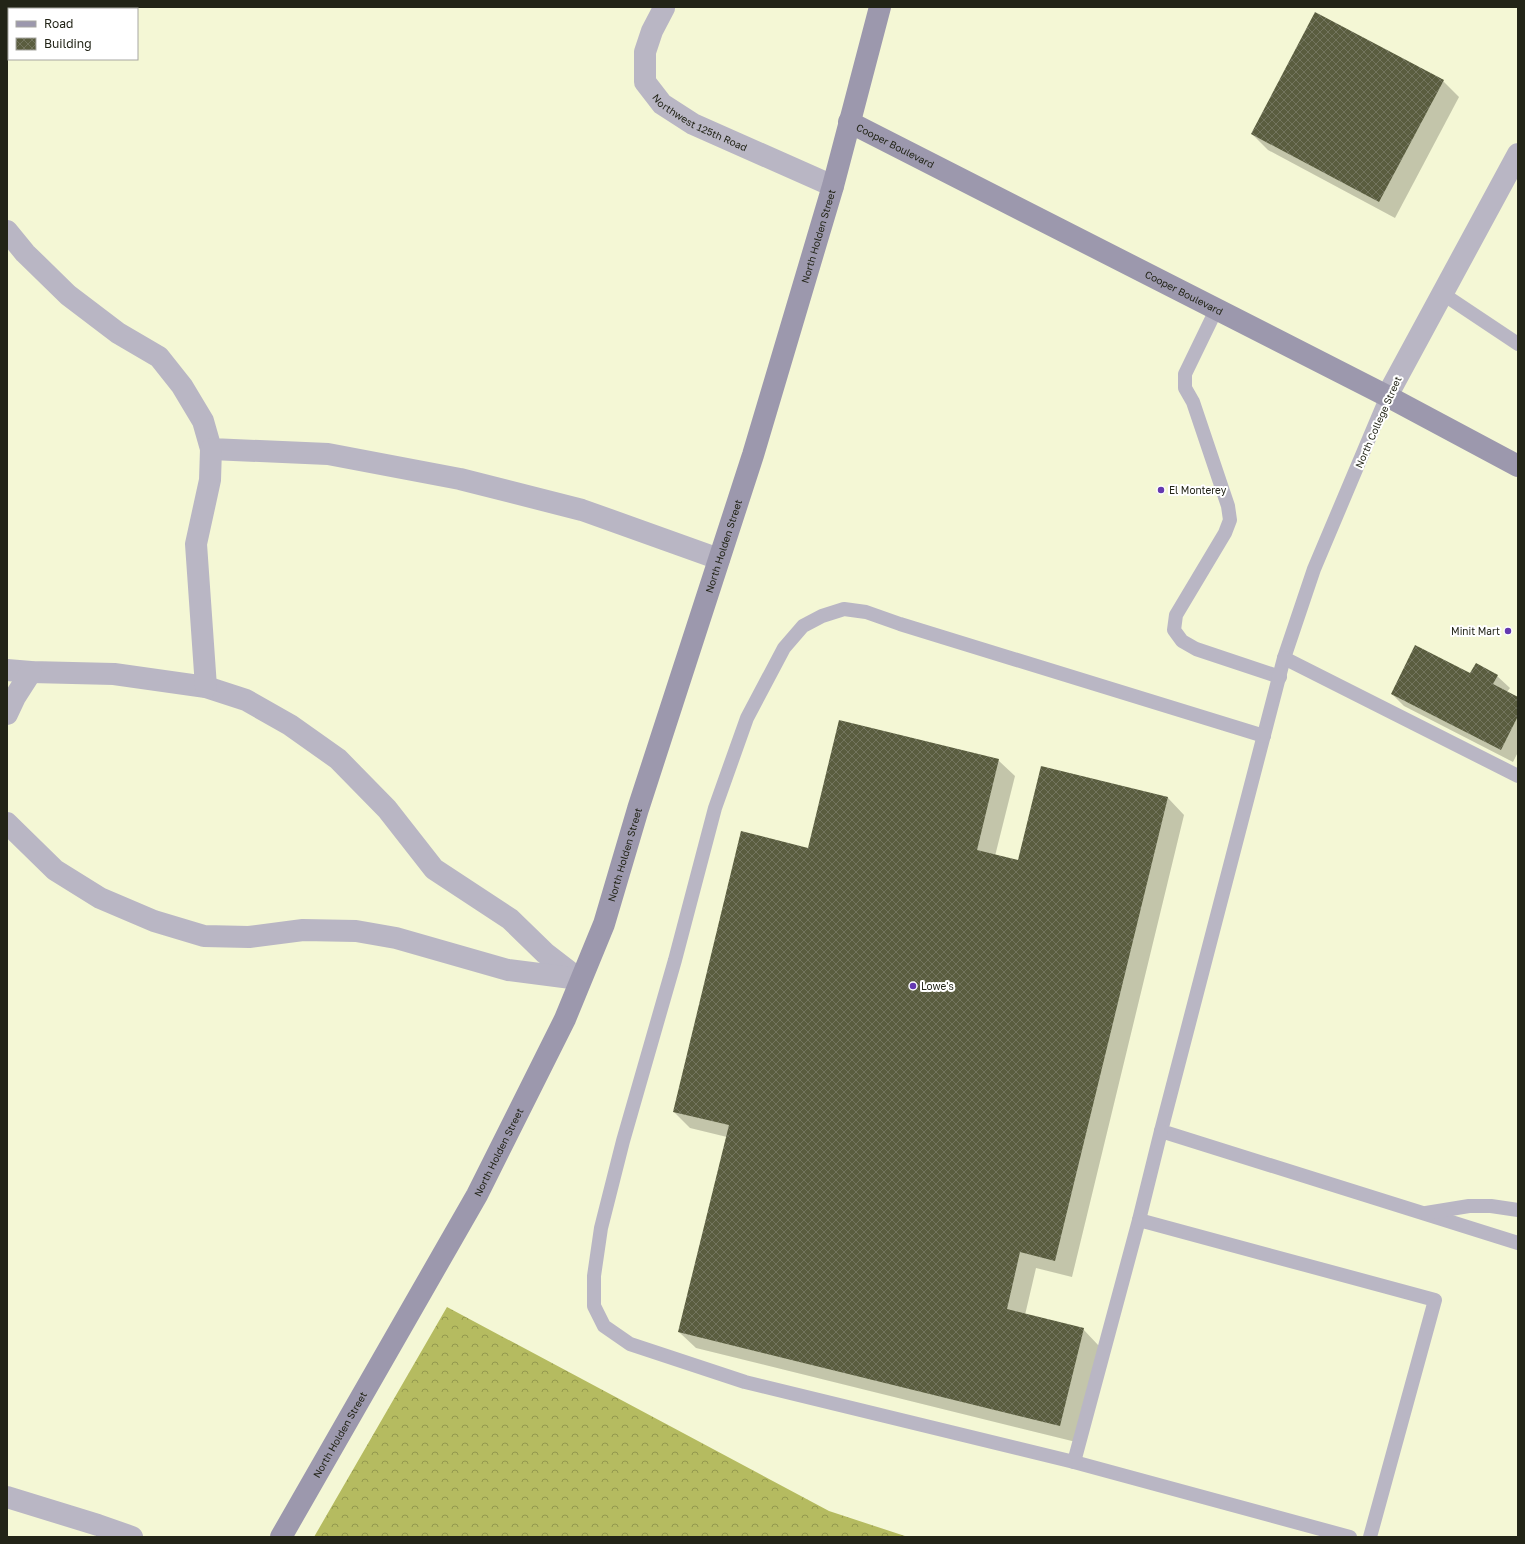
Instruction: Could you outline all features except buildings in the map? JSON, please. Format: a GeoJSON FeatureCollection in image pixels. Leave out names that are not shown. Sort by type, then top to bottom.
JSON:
{"type":"FeatureCollection","features":[{"type":"Feature","properties":{"kind":"main road","name":"North Holden Street"},"geometry":{"type":"LineString","coordinates":[[281,1537],[476,1195],[565,1019],[604,924],[638,809],[753,455],[833,186],[880,7]]}},
{"type":"Feature","properties":{"kind":"main road","name":"Cooper Boulevard"},"geometry":{"type":"LineString","coordinates":[[849,122],[1387,396],[1518,466]]}},
{"type":"Feature","properties":{"kind":"street","name":"Northwest 125th Road"},"geometry":{"type":"LineString","coordinates":[[664,8],[652,31],[645,52],[645,82],[662,104],[693,124],[833,186]]}},
{"type":"Feature","properties":{"kind":"street","name":"North College Street"},"geometry":{"type":"LineString","coordinates":[[1387,396],[1518,154]]}},
{"type":"Feature","properties":{"kind":"street"},"geometry":{"type":"LineString","coordinates":[[7,231],[25,253],[68,295],[118,333],[160,358],[182,386],[203,421],[211,449],[210,480],[196,544],[206,687]]}},
{"type":"Feature","properties":{"kind":"street"},"geometry":{"type":"LineString","coordinates":[[211,449],[328,454],[460,479],[582,510],[719,559]]}},
{"type":"Feature","properties":{"kind":"street"},"geometry":{"type":"LineString","coordinates":[[7,670],[114,674],[206,687],[246,700],[290,725],[338,759],[386,809],[434,869],[510,919],[545,953],[580,980]]}},
{"type":"Feature","properties":{"kind":"street"},"geometry":{"type":"LineString","coordinates":[[7,714],[31,672]]}},
{"type":"Feature","properties":{"kind":"street"},"geometry":{"type":"LineString","coordinates":[[7,823],[55,870],[100,898],[154,921],[204,936],[249,937],[303,930],[356,931],[396,938],[508,970],[580,980]]}},
{"type":"Feature","properties":{"kind":"street"},"geometry":{"type":"LineString","coordinates":[[7,1497],[132,1537]]}},
{"type":"Feature","properties":{"kind":"lane"},"geometry":{"type":"LineString","coordinates":[[1443,294],[1518,344]]}},
{"type":"Feature","properties":{"kind":"lane"},"geometry":{"type":"LineString","coordinates":[[1216,310],[1185,374],[1185,388],[1193,402],[1228,506],[1230,520],[1225,533],[1176,615],[1174,630],[1182,641],[1196,649],[1280,677]]}},
{"type":"Feature","properties":{"kind":"lane","name":"North College Street"},"geometry":{"type":"LineString","coordinates":[[1074,1462],[1139,1220],[1284,658],[1314,569],[1387,396]]}},
{"type":"Feature","properties":{"kind":"lane"},"geometry":{"type":"LineString","coordinates":[[1264,736],[900,624],[866,612],[844,609],[822,616],[803,626],[784,648],[747,718],[715,808],[677,953],[623,1141],[601,1228],[594,1276],[594,1306],[604,1326],[630,1344],[745,1382],[1074,1462],[1350,1537]]}},
{"type":"Feature","properties":{"kind":"lane"},"geometry":{"type":"LineString","coordinates":[[1284,658],[1518,776]]}},
{"type":"Feature","properties":{"kind":"lane"},"geometry":{"type":"LineString","coordinates":[[1161,1130],[1518,1243]]}},
{"type":"Feature","properties":{"kind":"lane"},"geometry":{"type":"LineString","coordinates":[[1423,1213],[1469,1206],[1491,1206],[1518,1210]]}},
{"type":"Feature","properties":{"kind":"lane"},"geometry":{"type":"LineString","coordinates":[[1139,1220],[1434,1300],[1370,1537]]}},
{"type":"Feature","properties":{"kind":"green space"},"geometry":{"type":"Polygon","coordinates":[[[447,1307],[829,1511],[908,1537],[314,1537],[447,1307]]]}},
{"type":"Feature","properties":{"kind":"place","name":"El Monterey"},"geometry":{"type":"Point","coordinates":[1161,490]}},
{"type":"Feature","properties":{"kind":"place","name":"Minit Mart"},"geometry":{"type":"Point","coordinates":[1508,631]}},
{"type":"Feature","properties":{"kind":"place","name":"Lowe's"},"geometry":{"type":"Point","coordinates":[913,986]}}]}
